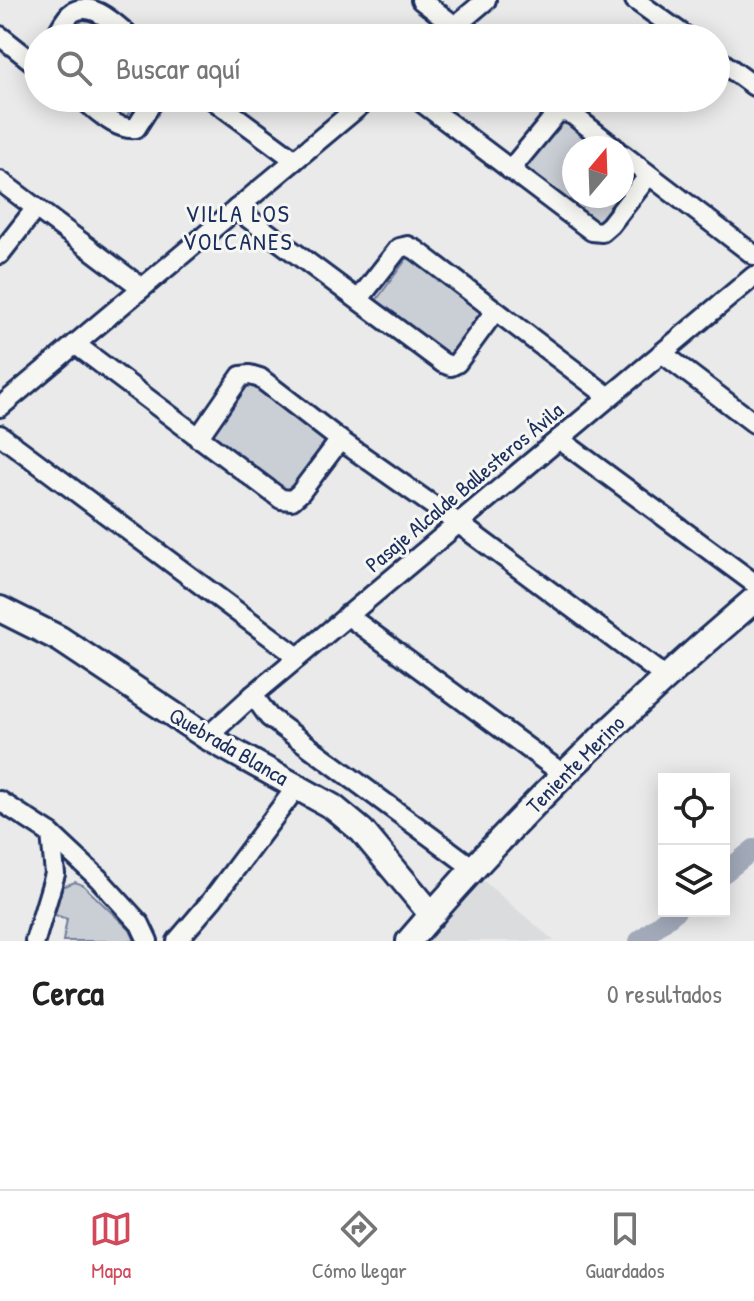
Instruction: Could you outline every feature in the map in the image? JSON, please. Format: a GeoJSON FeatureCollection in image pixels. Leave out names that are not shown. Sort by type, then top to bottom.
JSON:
{"type":"FeatureCollection","features":[{"type":"Feature","properties":{"kind":"street"},"geometry":{"type":"LineString","coordinates":[[421,0],[441,24]]}},
{"type":"Feature","properties":{"kind":"street"},"geometry":{"type":"LineString","coordinates":[[458,24],[486,0]]}},
{"type":"Feature","properties":{"kind":"street"},"geometry":{"type":"LineString","coordinates":[[635,0],[668,24]]}},
{"type":"Feature","properties":{"kind":"street"},"geometry":{"type":"LineString","coordinates":[[64,24],[72,12],[84,8],[95,9],[114,24]]}},
{"type":"Feature","properties":{"kind":"street"},"geometry":{"type":"LineString","coordinates":[[0,36],[24,54]]}},
{"type":"Feature","properties":{"kind":"street"},"geometry":{"type":"LineString","coordinates":[[730,68],[753,84]]}},
{"type":"Feature","properties":{"kind":"street"},"geometry":{"type":"LineString","coordinates":[[100,112],[127,129],[136,128],[146,112]]}},
{"type":"Feature","properties":{"kind":"street"},"geometry":{"type":"LineString","coordinates":[[230,112],[295,160]]}},
{"type":"Feature","properties":{"kind":"street"},"geometry":{"type":"LineString","coordinates":[[0,407],[352,112]]}},
{"type":"Feature","properties":{"kind":"street"},"geometry":{"type":"LineString","coordinates":[[434,112],[592,231],[602,232],[610,225],[649,175]]}},
{"type":"Feature","properties":{"kind":"street"},"geometry":{"type":"LineString","coordinates":[[510,170],[557,113],[573,115],[600,136]]}},
{"type":"Feature","properties":{"kind":"street"},"geometry":{"type":"LineString","coordinates":[[634,163],[754,255]]}},
{"type":"Feature","properties":{"kind":"street"},"geometry":{"type":"LineString","coordinates":[[0,181],[142,288]]}},
{"type":"Feature","properties":{"kind":"street"},"geometry":{"type":"LineString","coordinates":[[0,254],[36,208]]}},
{"type":"Feature","properties":{"kind":"street"},"geometry":{"type":"LineString","coordinates":[[236,209],[443,363],[451,366],[457,363],[495,311]]}},
{"type":"Feature","properties":{"kind":"street"},"geometry":{"type":"LineString","coordinates":[[359,299],[399,248],[408,246],[609,397]]}},
{"type":"Feature","properties":{"kind":"street","name":"Pasaje Alcalde Ballesteros Ávila"},"geometry":{"type":"LineString","coordinates":[[207,737],[347,615],[754,276]]}},
{"type":"Feature","properties":{"kind":"street"},"geometry":{"type":"LineString","coordinates":[[75,344],[281,499],[292,500],[300,493],[340,440]]}},
{"type":"Feature","properties":{"kind":"street"},"geometry":{"type":"LineString","coordinates":[[662,353],[754,423]]}},
{"type":"Feature","properties":{"kind":"street"},"geometry":{"type":"LineString","coordinates":[[198,438],[241,376],[260,378],[340,440],[664,676]]}},
{"type":"Feature","properties":{"kind":"street"},"geometry":{"type":"LineString","coordinates":[[0,435],[298,657]]}},
{"type":"Feature","properties":{"kind":"street"},"geometry":{"type":"LineString","coordinates":[[559,439],[754,583]]}},
{"type":"Feature","properties":{"kind":"street","name":"Teniente Merino"},"geometry":{"type":"LineString","coordinates":[[409,941],[473,868],[563,774],[664,676],[754,600]]}},
{"type":"Feature","properties":{"kind":"street","name":"Quebrada Blanca"},"geometry":{"type":"LineString","coordinates":[[0,609],[60,639],[207,737],[333,807],[362,831],[432,915]]}},
{"type":"Feature","properties":{"kind":"street"},"geometry":{"type":"LineString","coordinates":[[347,615],[563,774]]}},
{"type":"Feature","properties":{"kind":"street"},"geometry":{"type":"LineString","coordinates":[[253,695],[269,717],[473,868]]}},
{"type":"Feature","properties":{"kind":"street"},"geometry":{"type":"LineString","coordinates":[[177,941],[212,900],[298,785]]}},
{"type":"Feature","properties":{"kind":"street"},"geometry":{"type":"LineString","coordinates":[[0,801],[51,834],[98,878],[140,924],[148,941]]}},
{"type":"Feature","properties":{"kind":"street"},"geometry":{"type":"LineString","coordinates":[[35,941],[55,874],[51,834]]}},
{"type":"Feature","properties":{"kind":"shaded area"},"geometry":{"type":"Polygon","coordinates":[[[87,14],[101,24],[80,24],[87,14]]]}},
{"type":"Feature","properties":{"kind":"shaded area"},"geometry":{"type":"Polygon","coordinates":[[[566,116],[592,136],[562,136],[562,196],[525,167],[566,116]]]}},
{"type":"Feature","properties":{"kind":"shaded area"},"geometry":{"type":"Polygon","coordinates":[[[577,208],[611,208],[598,225],[577,208]]]}},
{"type":"Feature","properties":{"kind":"shaded area"},"geometry":{"type":"Polygon","coordinates":[[[408,257],[482,312],[449,357],[375,302],[408,257]]]}},
{"type":"Feature","properties":{"kind":"shaded area"},"geometry":{"type":"Polygon","coordinates":[[[250,380],[330,440],[291,493],[210,434],[250,380]]]}},
{"type":"Feature","properties":{"kind":"shaded area"},"geometry":{"type":"Polygon","coordinates":[[[480,878],[554,941],[423,941],[480,878]]]}},
{"type":"Feature","properties":{"kind":"shaded area"},"geometry":{"type":"Polygon","coordinates":[[[75,882],[83,885],[130,930],[135,941],[63,941],[67,919],[55,915],[62,887],[75,882]]]}},
{"type":"Feature","properties":{"kind":"waterway"},"geometry":{"type":"LineString","coordinates":[[730,868],[754,849]]}},
{"type":"Feature","properties":{"kind":"waterway"},"geometry":{"type":"LineString","coordinates":[[639,941],[669,917]]}},
{"type":"Feature","properties":{"kind":"district","name":"VILLA LOS VOLCANES"},"geometry":{"type":"Point","coordinates":[238,227]}}]}
